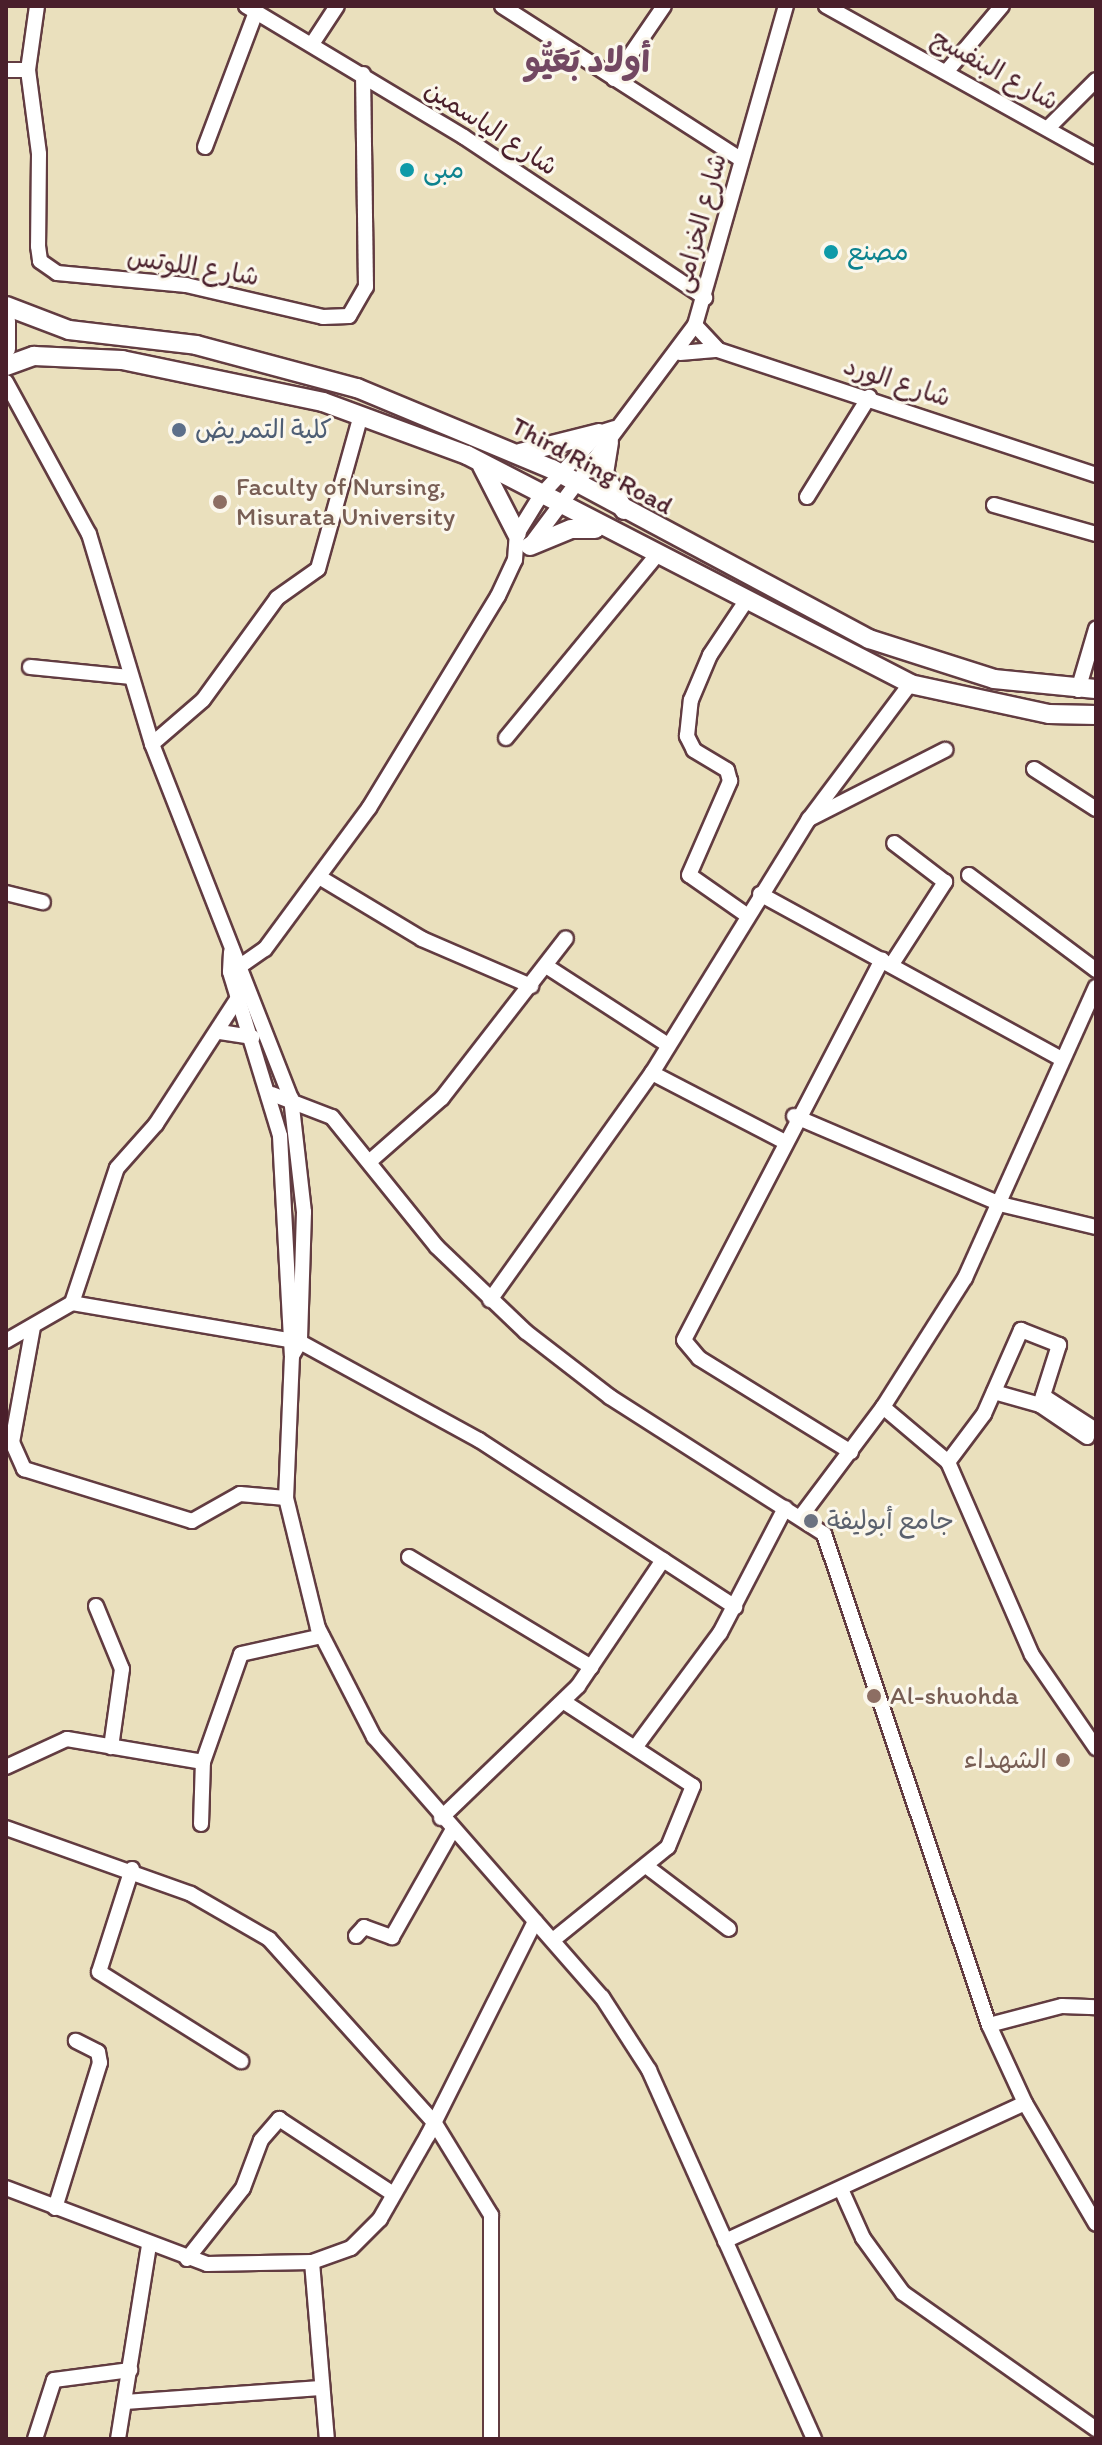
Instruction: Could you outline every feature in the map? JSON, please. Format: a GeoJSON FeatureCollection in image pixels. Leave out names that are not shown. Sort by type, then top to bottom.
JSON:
{"type":"FeatureCollection","features":[{"type":"Feature","properties":{"kind":"main road","name":"Third Ring Road"},"geometry":{"type":"LineString","coordinates":[[6,306],[69,330],[196,345],[278,364],[520,453],[625,512],[869,639],[994,679],[1087,690]]}},
{"type":"Feature","properties":{"kind":"main road"},"geometry":{"type":"LineString","coordinates":[[6,321],[6,349]]}},
{"type":"Feature","properties":{"kind":"main road","name":"Third Ring Road"},"geometry":{"type":"LineString","coordinates":[[6,366],[34,356],[122,360],[265,386],[361,415],[467,455],[560,507],[910,684],[1049,714],[1096,715]]}},
{"type":"Feature","properties":{"kind":"main road"},"geometry":{"type":"LineString","coordinates":[[520,453],[607,434],[604,473],[625,512]]}},
{"type":"Feature","properties":{"kind":"main road"},"geometry":{"type":"LineString","coordinates":[[467,455],[495,481],[524,540],[571,529],[609,532]]}},
{"type":"Feature","properties":{"kind":"street","name":"شارع اللوتس"},"geometry":{"type":"LineString","coordinates":[[37,6],[28,70],[39,154],[38,246],[45,268],[186,285],[339,319],[356,311],[366,287],[363,74]]}},
{"type":"Feature","properties":{"kind":"street"},"geometry":{"type":"LineString","coordinates":[[312,44],[337,6]]}},
{"type":"Feature","properties":{"kind":"street"},"geometry":{"type":"LineString","coordinates":[[502,6],[740,159]]}},
{"type":"Feature","properties":{"kind":"street"},"geometry":{"type":"LineString","coordinates":[[614,79],[664,6]]}},
{"type":"Feature","properties":{"kind":"street","name":"شارع الخزامى"},"geometry":{"type":"LineString","coordinates":[[607,434],[680,353],[695,325],[786,6]]}},
{"type":"Feature","properties":{"kind":"street","name":"شارع البنفسج"},"geometry":{"type":"LineString","coordinates":[[826,6],[1049,127],[1096,156]]}},
{"type":"Feature","properties":{"kind":"street"},"geometry":{"type":"LineString","coordinates":[[947,71],[1002,6]]}},
{"type":"Feature","properties":{"kind":"street"},"geometry":{"type":"LineString","coordinates":[[205,147],[251,9]]}},
{"type":"Feature","properties":{"kind":"street","name":"شارع الياسمين"},"geometry":{"type":"LineString","coordinates":[[251,9],[363,74],[705,298]]}},
{"type":"Feature","properties":{"kind":"street"},"geometry":{"type":"LineString","coordinates":[[6,70],[28,70]]}},
{"type":"Feature","properties":{"kind":"street"},"geometry":{"type":"LineString","coordinates":[[1049,127],[1096,80]]}},
{"type":"Feature","properties":{"kind":"street"},"geometry":{"type":"LineString","coordinates":[[695,325],[718,350]]}},
{"type":"Feature","properties":{"kind":"street","name":"شارع الورد"},"geometry":{"type":"LineString","coordinates":[[680,353],[718,350],[869,397],[1096,475]]}},
{"type":"Feature","properties":{"kind":"street"},"geometry":{"type":"LineString","coordinates":[[6,382],[89,534],[152,744],[237,969],[291,1098],[304,1212],[293,1339],[286,1498],[303,1586],[322,1636],[374,1737],[441,1818],[553,1940],[649,2070],[814,2439]]}},
{"type":"Feature","properties":{"kind":"street"},"geometry":{"type":"LineString","coordinates":[[807,497],[869,397]]}},
{"type":"Feature","properties":{"kind":"street"},"geometry":{"type":"LineString","coordinates":[[6,406],[24,413]]}},
{"type":"Feature","properties":{"kind":"street"},"geometry":{"type":"LineString","coordinates":[[152,744],[203,700],[277,598],[318,569],[361,415]]}},
{"type":"Feature","properties":{"kind":"street"},"geometry":{"type":"LineString","coordinates":[[293,1339],[287,1195],[272,1094],[239,996],[237,969],[321,878],[471,644],[515,560],[541,495],[558,472],[607,434]]}},
{"type":"Feature","properties":{"kind":"street"},"geometry":{"type":"LineString","coordinates":[[524,540],[560,507],[607,434]]}},
{"type":"Feature","properties":{"kind":"street"},"geometry":{"type":"LineString","coordinates":[[994,505],[1096,534]]}},
{"type":"Feature","properties":{"kind":"street"},"geometry":{"type":"LineString","coordinates":[[506,738],[656,556]]}},
{"type":"Feature","properties":{"kind":"street"},"geometry":{"type":"LineString","coordinates":[[745,914],[689,875],[730,781],[727,770],[694,750],[687,736],[691,700],[710,655],[746,601]]}},
{"type":"Feature","properties":{"kind":"street"},"geometry":{"type":"LineString","coordinates":[[1087,690],[1096,629]]}},
{"type":"Feature","properties":{"kind":"street"},"geometry":{"type":"LineString","coordinates":[[30,667],[130,677]]}},
{"type":"Feature","properties":{"kind":"street"},"geometry":{"type":"LineString","coordinates":[[490,1300],[652,1073],[745,914],[809,819],[910,684]]}},
{"type":"Feature","properties":{"kind":"street"},"geometry":{"type":"LineString","coordinates":[[809,819],[822,819],[945,750]]}},
{"type":"Feature","properties":{"kind":"street"},"geometry":{"type":"LineString","coordinates":[[1034,769],[1096,809]]}},
{"type":"Feature","properties":{"kind":"street"},"geometry":{"type":"LineString","coordinates":[[851,1452],[699,1358],[684,1340],[794,1116],[887,962],[945,882],[894,843]]}},
{"type":"Feature","properties":{"kind":"street"},"geometry":{"type":"LineString","coordinates":[[969,875],[1096,970]]}},
{"type":"Feature","properties":{"kind":"street"},"geometry":{"type":"LineString","coordinates":[[321,878],[422,939],[531,986]]}},
{"type":"Feature","properties":{"kind":"street"},"geometry":{"type":"LineString","coordinates":[[6,893],[43,902]]}},
{"type":"Feature","properties":{"kind":"street"},"geometry":{"type":"LineString","coordinates":[[760,894],[1061,1059]]}},
{"type":"Feature","properties":{"kind":"street"},"geometry":{"type":"LineString","coordinates":[[369,1162],[442,1098],[566,938]]}},
{"type":"Feature","properties":{"kind":"street"},"geometry":{"type":"LineString","coordinates":[[546,966],[668,1045]]}},
{"type":"Feature","properties":{"kind":"street"},"geometry":{"type":"LineString","coordinates":[[802,1515],[883,1407],[965,1278],[1096,987]]}},
{"type":"Feature","properties":{"kind":"street"},"geometry":{"type":"LineString","coordinates":[[6,1341],[72,1303],[117,1168],[220,1032],[239,996]]}},
{"type":"Feature","properties":{"kind":"street"},"geometry":{"type":"LineString","coordinates":[[220,1032],[253,1037]]}},
{"type":"Feature","properties":{"kind":"street"},"geometry":{"type":"LineString","coordinates":[[652,1073],[781,1140]]}},
{"type":"Feature","properties":{"kind":"street"},"geometry":{"type":"LineString","coordinates":[[272,1094],[291,1098],[332,1117],[490,1300],[610,1397],[785,1508],[802,1515],[824,1534],[858,1618],[989,2025],[1025,2103],[1096,2224]]}},
{"type":"Feature","properties":{"kind":"street"},"geometry":{"type":"LineString","coordinates":[[794,1116],[1000,1204],[1096,1227]]}},
{"type":"Feature","properties":{"kind":"street"},"geometry":{"type":"LineString","coordinates":[[72,1303],[293,1339],[479,1440],[735,1607]]}},
{"type":"Feature","properties":{"kind":"street"},"geometry":{"type":"LineString","coordinates":[[33,1327],[12,1442],[24,1469],[192,1521],[240,1494],[286,1498]]}},
{"type":"Feature","properties":{"kind":"street"},"geometry":{"type":"LineString","coordinates":[[948,1462],[994,1392],[1015,1334],[1028,1330],[1059,1345],[1042,1400]]}},
{"type":"Feature","properties":{"kind":"street"},"geometry":{"type":"LineString","coordinates":[[994,1392],[1042,1400],[1091,1434]]}},
{"type":"Feature","properties":{"kind":"street"},"geometry":{"type":"LineString","coordinates":[[883,1407],[948,1462],[1032,1655],[1096,1748]]}},
{"type":"Feature","properties":{"kind":"street"},"geometry":{"type":"LineString","coordinates":[[637,1745],[735,1607],[785,1508]]}},
{"type":"Feature","properties":{"kind":"street"},"geometry":{"type":"LineString","coordinates":[[409,1557],[591,1667]]}},
{"type":"Feature","properties":{"kind":"street"},"geometry":{"type":"LineString","coordinates":[[441,1818],[564,1702],[663,1560]]}},
{"type":"Feature","properties":{"kind":"street"},"geometry":{"type":"LineString","coordinates":[[96,1606],[122,1669],[111,1747]]}},
{"type":"Feature","properties":{"kind":"street"},"geometry":{"type":"LineString","coordinates":[[201,1824],[203,1762],[241,1654],[322,1636]]}},
{"type":"Feature","properties":{"kind":"street"},"geometry":{"type":"LineString","coordinates":[[553,1940],[668,1847],[693,1786],[637,1745],[564,1702]]}},
{"type":"Feature","properties":{"kind":"street"},"geometry":{"type":"LineString","coordinates":[[6,1767],[67,1739],[203,1762]]}},
{"type":"Feature","properties":{"kind":"street"},"geometry":{"type":"LineString","coordinates":[[6,1828],[132,1869],[191,1894],[285,1951],[434,2122],[491,2215],[491,2439]]}},
{"type":"Feature","properties":{"kind":"street"},"geometry":{"type":"LineString","coordinates":[[356,1936],[364,1927],[392,1937],[453,1829]]}},
{"type":"Feature","properties":{"kind":"street"},"geometry":{"type":"LineString","coordinates":[[646,1866],[729,1929]]}},
{"type":"Feature","properties":{"kind":"street"},"geometry":{"type":"LineString","coordinates":[[132,1869],[99,1972],[241,2061]]}},
{"type":"Feature","properties":{"kind":"street"},"geometry":{"type":"LineString","coordinates":[[6,2188],[187,2259],[312,2262],[369,2233],[434,2122],[535,1921]]}},
{"type":"Feature","properties":{"kind":"street"},"geometry":{"type":"LineString","coordinates":[[989,2025],[1062,2006],[1096,2007]]}},
{"type":"Feature","properties":{"kind":"street"},"geometry":{"type":"LineString","coordinates":[[55,2208],[100,2063],[94,2049],[76,2041]]}},
{"type":"Feature","properties":{"kind":"street"},"geometry":{"type":"LineString","coordinates":[[725,2241],[1025,2103]]}},
{"type":"Feature","properties":{"kind":"street"},"geometry":{"type":"LineString","coordinates":[[187,2259],[243,2188],[261,2140],[279,2119],[393,2194]]}},
{"type":"Feature","properties":{"kind":"street"},"geometry":{"type":"LineString","coordinates":[[841,2189],[863,2238],[903,2293],[1096,2429]]}},
{"type":"Feature","properties":{"kind":"street"},"geometry":{"type":"LineString","coordinates":[[118,2439],[149,2245]]}},
{"type":"Feature","properties":{"kind":"street"},"geometry":{"type":"LineString","coordinates":[[312,2262],[327,2439]]}},
{"type":"Feature","properties":{"kind":"street"},"geometry":{"type":"LineString","coordinates":[[35,2439],[54,2380],[130,2370]]}},
{"type":"Feature","properties":{"kind":"street"},"geometry":{"type":"LineString","coordinates":[[125,2402],[321,2388]]}},
{"type":"Feature","properties":{"kind":"place","name":"مبى"},"geometry":{"type":"Point","coordinates":[407,170]}},
{"type":"Feature","properties":{"kind":"place","name":"مصنع"},"geometry":{"type":"Point","coordinates":[831,252]}},
{"type":"Feature","properties":{"kind":"place","name":"كلية التمريض"},"geometry":{"type":"Point","coordinates":[179,430]}},
{"type":"Feature","properties":{"kind":"place","name":"Faculty of Nursing, Misurata University"},"geometry":{"type":"Point","coordinates":[220,502]}},
{"type":"Feature","properties":{"kind":"place","name":"جامع أبوليفة"},"geometry":{"type":"Point","coordinates":[811,1521]}},
{"type":"Feature","properties":{"kind":"place","name":"Al-shuohda"},"geometry":{"type":"Point","coordinates":[874,1696]}},
{"type":"Feature","properties":{"kind":"place","name":"الشهداء"},"geometry":{"type":"Point","coordinates":[1063,1760]}},
{"type":"Feature","properties":{"kind":"district","name":"أولاد بَعَيُّو"},"geometry":{"type":"Point","coordinates":[587,61]}}]}
